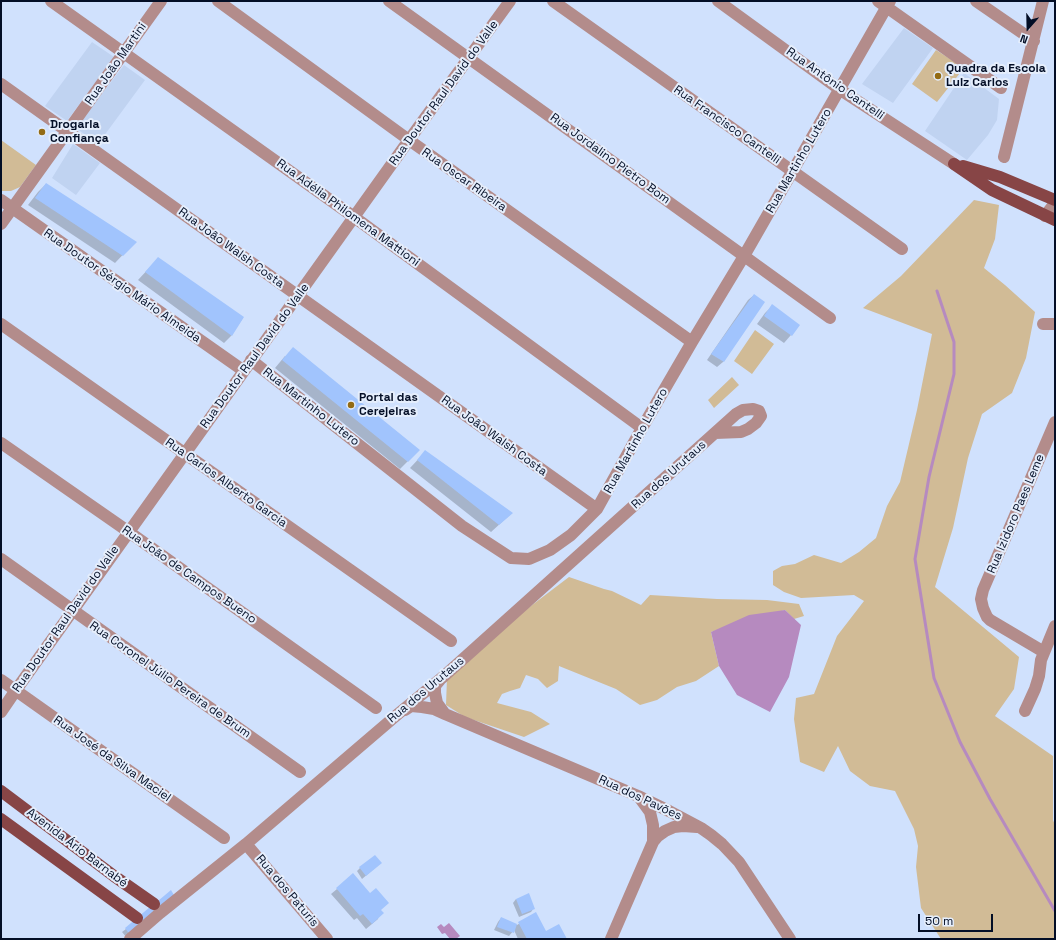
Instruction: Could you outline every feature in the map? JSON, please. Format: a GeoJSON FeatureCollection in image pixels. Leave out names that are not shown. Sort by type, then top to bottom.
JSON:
{"type":"FeatureCollection","features":[{"type":"Feature","properties":{"kind":"main road"},"geometry":{"type":"LineString","coordinates":[[954,164],[1000,176],[1055,200]]}},
{"type":"Feature","properties":{"kind":"main road"},"geometry":{"type":"LineString","coordinates":[[954,164],[992,190],[1050,218]]}},
{"type":"Feature","properties":{"kind":"main road","name":"Avenida Ário Barnabé"},"geometry":{"type":"LineString","coordinates":[[1,791],[114,876],[154,904]]}},
{"type":"Feature","properties":{"kind":"main road","name":"Avenida Ário Barnabé"},"geometry":{"type":"LineString","coordinates":[[1,819],[137,918]]}},
{"type":"Feature","properties":{"kind":"main road"},"geometry":{"type":"LineString","coordinates":[[100,892],[107,893],[113,889],[115,884],[114,876]]}},
{"type":"Feature","properties":{"kind":"street","name":"Rua Adélia Philomena Mattioni"},"geometry":{"type":"LineString","coordinates":[[51,1],[354,217],[642,428]]}},
{"type":"Feature","properties":{"kind":"street","name":"Rua João Martini"},"geometry":{"type":"LineString","coordinates":[[1,224],[161,1]]}},
{"type":"Feature","properties":{"kind":"street","name":"Rua Oscar Ribeira"},"geometry":{"type":"LineString","coordinates":[[218,1],[409,140],[692,342]]}},
{"type":"Feature","properties":{"kind":"street","name":"Rua Jordalino Pietro Bom"},"geometry":{"type":"LineString","coordinates":[[389,1],[830,318]]}},
{"type":"Feature","properties":{"kind":"street","name":"Rua Doutor Raul David do Valle"},"geometry":{"type":"LineString","coordinates":[[1,712],[409,140],[510,1]]}},
{"type":"Feature","properties":{"kind":"street","name":"Rua Francisco Cantelli"},"geometry":{"type":"LineString","coordinates":[[553,1],[902,249]]}},
{"type":"Feature","properties":{"kind":"street","name":"Rua Antônio Cantelli"},"geometry":{"type":"LineString","coordinates":[[718,1],[839,89],[954,164]]}},
{"type":"Feature","properties":{"kind":"street"},"geometry":{"type":"LineString","coordinates":[[976,1],[1034,41]]}},
{"type":"Feature","properties":{"kind":"street"},"geometry":{"type":"LineString","coordinates":[[1004,157],[1043,1]]}},
{"type":"Feature","properties":{"kind":"street","name":"Rua Martinho Lutero"},"geometry":{"type":"LineString","coordinates":[[252,360],[462,526],[511,558],[529,558],[550,550],[571,534],[597,509],[642,428],[793,171],[885,3]]}},
{"type":"Feature","properties":{"kind":"street"},"geometry":{"type":"LineString","coordinates":[[885,3],[906,20],[1002,88]]}},
{"type":"Feature","properties":{"kind":"street","name":"Rua João Walsh Costa"},"geometry":{"type":"LineString","coordinates":[[1,84],[597,509]]}},
{"type":"Feature","properties":{"kind":"street","name":"Rua Doutor Sérgio Mário Almeida"},"geometry":{"type":"LineString","coordinates":[[1,200],[244,371]]}},
{"type":"Feature","properties":{"kind":"street"},"geometry":{"type":"LineString","coordinates":[[1050,218],[1055,203]]}},
{"type":"Feature","properties":{"kind":"street","name":"Rua Carlos Alberto Garcia"},"geometry":{"type":"LineString","coordinates":[[1,324],[451,641]]}},
{"type":"Feature","properties":{"kind":"street","name":"Rua Izidoro Paes Leme"},"geometry":{"type":"LineString","coordinates":[[1044,652],[994,623],[987,617],[982,608],[982,599],[984,590],[1055,422]]}},
{"type":"Feature","properties":{"kind":"street","name":"Rua dos Urutaus"},"geometry":{"type":"LineString","coordinates":[[130,939],[246,844],[443,676],[715,433]]}},
{"type":"Feature","properties":{"kind":"street","name":"Rua João de Campos Bueno"},"geometry":{"type":"LineString","coordinates":[[1,443],[376,708]]}},
{"type":"Feature","properties":{"kind":"street","name":"Rua Coronel Júlio Pereira de Brum"},"geometry":{"type":"LineString","coordinates":[[1,560],[300,772]]}},
{"type":"Feature","properties":{"kind":"street"},"geometry":{"type":"LineString","coordinates":[[1025,711],[1035,689],[1039,676],[1041,660],[1055,626]]}},
{"type":"Feature","properties":{"kind":"street"},"geometry":{"type":"LineString","coordinates":[[443,676],[435,686],[435,693],[438,703],[445,714]]}},
{"type":"Feature","properties":{"kind":"street","name":"Rua José da Silva Maciel"},"geometry":{"type":"LineString","coordinates":[[1,680],[224,838]]}},
{"type":"Feature","properties":{"kind":"street","name":"Rua dos Pavões"},"geometry":{"type":"LineString","coordinates":[[398,714],[411,706],[434,709],[638,796],[701,828],[722,844],[739,862],[790,939]]}},
{"type":"Feature","properties":{"kind":"street"},"geometry":{"type":"LineString","coordinates":[[638,796],[650,812],[654,826],[653,842]]}},
{"type":"Feature","properties":{"kind":"street"},"geometry":{"type":"LineString","coordinates":[[611,939],[653,842],[665,831],[674,827],[683,826],[701,828]]}},
{"type":"Feature","properties":{"kind":"street","name":"Rua dos Paturis"},"geometry":{"type":"LineString","coordinates":[[246,844],[328,939]]}},
{"type":"Feature","properties":{"kind":"shaded area"},"geometry":{"type":"Polygon","coordinates":[[[904,28],[933,48],[893,103],[862,84],[904,28]]]}},
{"type":"Feature","properties":{"kind":"shaded area"},"geometry":{"type":"Polygon","coordinates":[[[92,42],[114,57],[67,121],[45,106],[92,42]]]}},
{"type":"Feature","properties":{"kind":"shaded area","name":"Quadra da Escola Luiz Carlos"},"geometry":{"type":"Polygon","coordinates":[[[936,50],[964,68],[937,102],[912,84],[936,50]]]}},
{"type":"Feature","properties":{"kind":"shaded area"},"geometry":{"type":"Polygon","coordinates":[[[124,65],[145,80],[98,144],[76,128],[124,65]]]}},
{"type":"Feature","properties":{"kind":"shaded area"},"geometry":{"type":"Polygon","coordinates":[[[964,73],[999,99],[997,120],[988,135],[967,160],[925,131],[964,73]]]}},
{"type":"Feature","properties":{"kind":"shaded area"},"geometry":{"type":"Polygon","coordinates":[[[1,140],[36,165],[20,187],[11,191],[1,191],[1,140]]]}},
{"type":"Feature","properties":{"kind":"shaded area"},"geometry":{"type":"Polygon","coordinates":[[[73,144],[100,163],[76,195],[52,178],[73,144]]]}},
{"type":"Feature","properties":{"kind":"shaded area"},"geometry":{"type":"Polygon","coordinates":[[[974,200],[999,205],[995,239],[984,268],[1035,312],[1026,358],[1012,393],[982,414],[968,458],[953,528],[935,587],[1019,657],[1014,689],[995,716],[1053,756],[1053,820],[1055,825],[1055,939],[941,939],[921,908],[916,867],[918,846],[914,829],[895,791],[870,786],[850,771],[838,746],[824,772],[800,762],[794,719],[796,698],[814,694],[837,636],[864,601],[854,595],[801,598],[784,592],[773,585],[773,571],[782,566],[795,564],[814,555],[841,563],[859,552],[876,538],[887,506],[900,482],[917,410],[932,334],[863,308],[901,276],[974,200]]]}},
{"type":"Feature","properties":{"kind":"shaded area"},"geometry":{"type":"Polygon","coordinates":[[[755,330],[774,344],[752,374],[734,361],[755,330]]]}},
{"type":"Feature","properties":{"kind":"shaded area"},"geometry":{"type":"Polygon","coordinates":[[[732,377],[739,385],[714,408],[708,400],[732,377]]]}},
{"type":"Feature","properties":{"kind":"shaded area"},"geometry":{"type":"Polygon","coordinates":[[[569,577],[612,591],[641,605],[650,595],[767,600],[799,604],[804,616],[794,619],[785,610],[711,632],[719,666],[696,681],[677,687],[657,700],[640,705],[616,689],[559,666],[558,681],[547,688],[538,679],[526,675],[520,688],[502,694],[497,703],[531,712],[550,724],[524,737],[465,717],[446,705],[447,678],[519,615],[569,577]]]}},
{"type":"Feature","properties":{"kind":"shaded area"},"geometry":{"type":"Polygon","coordinates":[[[785,610],[801,625],[789,677],[770,712],[737,695],[719,666],[711,632],[749,615],[785,610]]]}},
{"type":"Feature","properties":{"kind":"shaded area"},"geometry":{"type":"Polygon","coordinates":[[[449,923],[460,936],[456,939],[450,939],[445,933],[442,934],[437,927],[441,924],[444,927],[449,923]]]}},
{"type":"Feature","properties":{"kind":"building"},"geometry":{"type":"Polygon","coordinates":[[[46,183],[137,242],[123,256],[35,198],[46,183]]]}},
{"type":"Feature","properties":{"kind":"building"},"geometry":{"type":"Polygon","coordinates":[[[158,257],[244,317],[232,336],[145,272],[158,257]]]}},
{"type":"Feature","properties":{"kind":"building"},"geometry":{"type":"Polygon","coordinates":[[[754,294],[765,302],[724,362],[711,354],[754,294]]]}},
{"type":"Feature","properties":{"kind":"building"},"geometry":{"type":"Polygon","coordinates":[[[772,304],[800,325],[792,336],[764,316],[772,304]]]}},
{"type":"Feature","properties":{"kind":"building","name":"Portal das Cerejeiras"},"geometry":{"type":"Polygon","coordinates":[[[293,347],[420,450],[408,462],[282,360],[293,347]]]}},
{"type":"Feature","properties":{"kind":"building","name":"Portal das Cerejeiras"},"geometry":{"type":"Polygon","coordinates":[[[425,450],[513,513],[499,525],[417,460],[425,450]]]}},
{"type":"Feature","properties":{"kind":"building"},"geometry":{"type":"Polygon","coordinates":[[[375,855],[382,863],[366,876],[359,867],[375,855]]]}},
{"type":"Feature","properties":{"kind":"building"},"geometry":{"type":"Polygon","coordinates":[[[353,873],[370,893],[376,888],[389,903],[381,910],[384,913],[372,924],[363,914],[360,916],[336,888],[353,873]]]}},
{"type":"Feature","properties":{"kind":"building"},"geometry":{"type":"Polygon","coordinates":[[[171,890],[175,897],[158,913],[152,906],[171,890]]]}},
{"type":"Feature","properties":{"kind":"building"},"geometry":{"type":"Polygon","coordinates":[[[529,893],[535,909],[522,914],[516,899],[529,893]]]}},
{"type":"Feature","properties":{"kind":"building"},"geometry":{"type":"Polygon","coordinates":[[[150,907],[156,914],[130,935],[125,928],[150,907]]]}},
{"type":"Feature","properties":{"kind":"building"},"geometry":{"type":"Polygon","coordinates":[[[536,912],[546,931],[559,924],[567,939],[527,939],[518,922],[536,912]]]}},
{"type":"Feature","properties":{"kind":"building"},"geometry":{"type":"Polygon","coordinates":[[[501,917],[517,924],[514,933],[497,927],[501,917]]]}},
{"type":"Feature","properties":{"kind":"waterway"},"geometry":{"type":"LineString","coordinates":[[937,291],[954,342],[954,374],[929,477],[915,559],[934,678],[960,742],[990,799],[1055,911]]}},
{"type":"Feature","properties":{"kind":"place","name":"Quadra da Escola Luiz Carlos"},"geometry":{"type":"Point","coordinates":[938,76]}},
{"type":"Feature","properties":{"kind":"place","name":"Drogaria Confiança"},"geometry":{"type":"Point","coordinates":[42,132]}},
{"type":"Feature","properties":{"kind":"place","name":"Portal das Cerejeiras"},"geometry":{"type":"Point","coordinates":[351,405]}}]}
